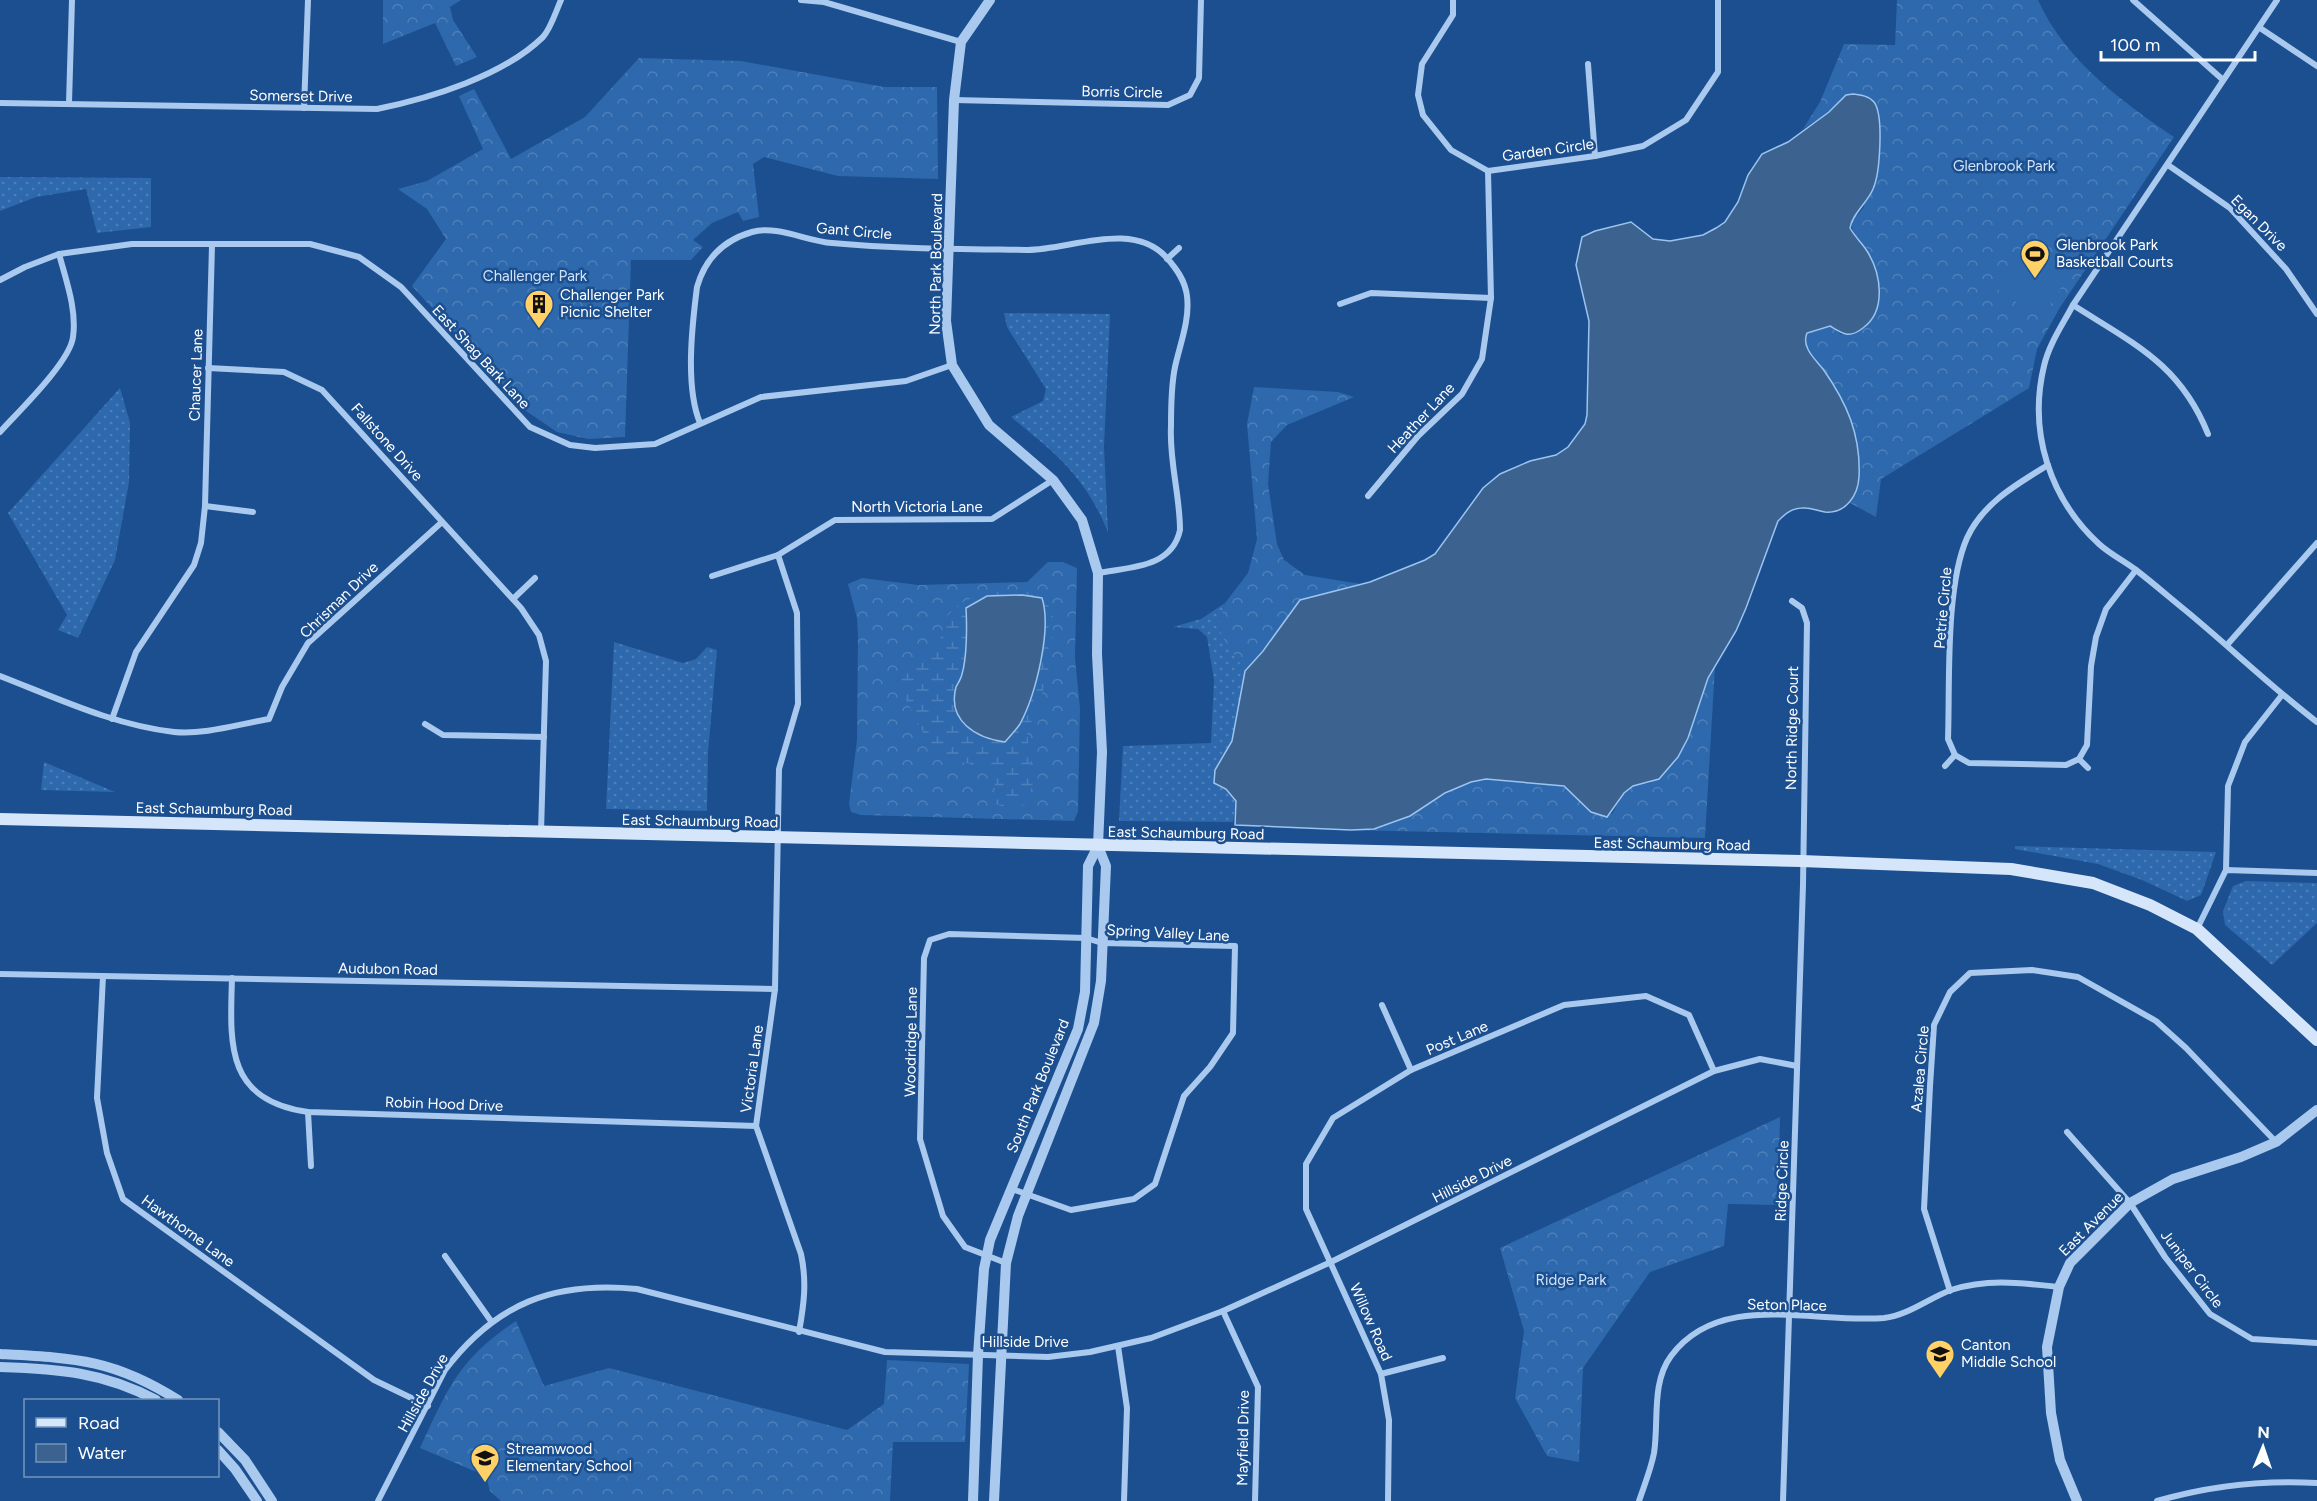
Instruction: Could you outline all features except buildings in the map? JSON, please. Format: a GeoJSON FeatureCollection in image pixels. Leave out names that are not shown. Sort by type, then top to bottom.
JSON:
{"type":"FeatureCollection","features":[{"type":"Feature","properties":{"kind":"main road","name":"East Schaumburg Road"},"geometry":{"type":"LineString","coordinates":[[0,819],[1801,861],[2011,869],[2093,883],[2150,905],[2197,929],[2317,1040]]}},
{"type":"Feature","properties":{"kind":"street"},"geometry":{"type":"LineString","coordinates":[[69,103],[72,0]]}},
{"type":"Feature","properties":{"kind":"street"},"geometry":{"type":"LineString","coordinates":[[304,108],[308,0]]}},
{"type":"Feature","properties":{"kind":"street","name":"Somerset Drive"},"geometry":{"type":"LineString","coordinates":[[0,103],[377,109],[416,101],[509,64],[545,35],[561,0]]}},
{"type":"Feature","properties":{"kind":"street"},"geometry":{"type":"LineString","coordinates":[[801,0],[825,1],[961,42]]}},
{"type":"Feature","properties":{"kind":"street","name":"North Park Boulevard"},"geometry":{"type":"LineString","coordinates":[[990,0],[961,42],[954,100],[951,249],[946,321],[952,365],[989,425],[1053,480],[1082,520],[1098,573],[1097,654],[1102,752],[1098,846]]}},
{"type":"Feature","properties":{"kind":"street","name":"Borris Circle"},"geometry":{"type":"LineString","coordinates":[[954,100],[1168,105],[1190,95],[1199,78],[1201,0]]}},
{"type":"Feature","properties":{"kind":"street","name":"Garden Circle"},"geometry":{"type":"LineString","coordinates":[[1453,0],[1453,15],[1422,64],[1418,95],[1423,115],[1451,150],[1488,171],[1595,156],[1643,146],[1686,120],[1718,72],[1718,0]]}},
{"type":"Feature","properties":{"kind":"street"},"geometry":{"type":"LineString","coordinates":[[2133,0],[2222,79]]}},
{"type":"Feature","properties":{"kind":"street"},"geometry":{"type":"LineString","coordinates":[[2277,0],[2073,305],[2052,344],[2044,365],[2039,422],[2040,438],[2052,480],[2069,512],[2099,545],[2136,570],[2227,645],[2282,695],[2317,722]]}},
{"type":"Feature","properties":{"kind":"street"},"geometry":{"type":"LineString","coordinates":[[2260,28],[2317,66]]}},
{"type":"Feature","properties":{"kind":"street"},"geometry":{"type":"LineString","coordinates":[[1588,64],[1595,156]]}},
{"type":"Feature","properties":{"kind":"street","name":"Egan Drive"},"geometry":{"type":"LineString","coordinates":[[2168,165],[2230,208],[2286,269],[2317,314]]}},
{"type":"Feature","properties":{"kind":"street","name":"Heather Lane"},"geometry":{"type":"LineString","coordinates":[[1368,496],[1418,436],[1462,394],[1482,359],[1491,298],[1488,171]]}},
{"type":"Feature","properties":{"kind":"street","name":"Gant Circle"},"geometry":{"type":"LineString","coordinates":[[700,423],[694,409],[692,386],[695,304],[701,275],[725,243],[754,231],[768,231],[827,243],[951,249],[1036,250],[1122,237],[1144,243],[1167,259],[1184,283],[1187,297],[1185,326],[1174,370],[1170,429],[1180,511],[1178,540],[1161,560],[1098,573]]}},
{"type":"Feature","properties":{"kind":"street","name":"East Shag Bark Lane"},"geometry":{"type":"LineString","coordinates":[[0,280],[25,267],[59,254],[132,244],[310,244],[358,257],[401,287],[530,427],[570,445],[595,448],[655,444],[684,433],[700,423],[761,396],[906,381],[952,365]]}},
{"type":"Feature","properties":{"kind":"street","name":"Chaucer Lane"},"geometry":{"type":"LineString","coordinates":[[112,719],[136,652],[194,565],[201,543],[205,506],[212,245]]}},
{"type":"Feature","properties":{"kind":"street"},"geometry":{"type":"LineString","coordinates":[[1167,259],[1179,248]]}},
{"type":"Feature","properties":{"kind":"street"},"geometry":{"type":"LineString","coordinates":[[0,432],[54,372],[73,338],[71,301],[59,254]]}},
{"type":"Feature","properties":{"kind":"street"},"geometry":{"type":"LineString","coordinates":[[1340,304],[1371,293],[1491,298]]}},
{"type":"Feature","properties":{"kind":"street"},"geometry":{"type":"LineString","coordinates":[[2073,305],[2150,354],[2171,372],[2187,391],[2208,434]]}},
{"type":"Feature","properties":{"kind":"street","name":"Fallstone Drive"},"geometry":{"type":"LineString","coordinates":[[208,368],[285,372],[322,390],[513,599],[538,635],[546,662],[542,832]]}},
{"type":"Feature","properties":{"kind":"street","name":"Petrie Circle"},"geometry":{"type":"LineString","coordinates":[[1954,755],[1948,739],[1957,571],[1968,538],[1989,508],[2017,483],[2048,465]]}},
{"type":"Feature","properties":{"kind":"street","name":"North Victoria Lane"},"geometry":{"type":"LineString","coordinates":[[712,576],[778,555],[835,520],[992,519],[1053,480]]}},
{"type":"Feature","properties":{"kind":"street"},"geometry":{"type":"LineString","coordinates":[[205,506],[253,512]]}},
{"type":"Feature","properties":{"kind":"street","name":"Chrisman Drive"},"geometry":{"type":"LineString","coordinates":[[0,676],[112,719],[176,732],[211,729],[269,719],[282,687],[308,643],[442,522]]}},
{"type":"Feature","properties":{"kind":"street"},"geometry":{"type":"LineString","coordinates":[[2227,645],[2317,543]]}},
{"type":"Feature","properties":{"kind":"street"},"geometry":{"type":"LineString","coordinates":[[777,838],[779,769],[798,704],[796,613],[778,555]]}},
{"type":"Feature","properties":{"kind":"street"},"geometry":{"type":"LineString","coordinates":[[1945,766],[1954,755],[1969,763],[2066,765],[2079,759],[2087,745],[2091,666],[2096,637],[2106,609],[2136,570]]}},
{"type":"Feature","properties":{"kind":"street"},"geometry":{"type":"LineString","coordinates":[[513,599],[535,579]]}},
{"type":"Feature","properties":{"kind":"street","name":"North Ridge Court"},"geometry":{"type":"LineString","coordinates":[[1792,601],[1802,608],[1807,623],[1801,861]]}},
{"type":"Feature","properties":{"kind":"street"},"geometry":{"type":"LineString","coordinates":[[2197,929],[2226,870],[2228,786],[2245,742],[2282,695]]}},
{"type":"Feature","properties":{"kind":"street"},"geometry":{"type":"LineString","coordinates":[[425,724],[443,735],[544,737]]}},
{"type":"Feature","properties":{"kind":"street"},"geometry":{"type":"LineString","coordinates":[[2079,759],[2088,768]]}},
{"type":"Feature","properties":{"kind":"street","name":"Victoria Lane"},"geometry":{"type":"LineString","coordinates":[[777,838],[775,989],[756,1126],[801,1254],[806,1297],[799,1332]]}},
{"type":"Feature","properties":{"kind":"street","name":"South Park Boulevard"},"geometry":{"type":"LineString","coordinates":[[973,1501],[978,1354],[986,1257],[990,1240],[1078,1029],[1084,1000],[1088,866],[1098,846]]}},
{"type":"Feature","properties":{"kind":"street","name":"South Park Boulevard"},"geometry":{"type":"LineString","coordinates":[[994,1501],[1006,1263],[1013,1231],[1091,1032],[1100,993],[1106,867],[1098,846]]}},
{"type":"Feature","properties":{"kind":"street","name":"Ridge Circle"},"geometry":{"type":"LineString","coordinates":[[1783,1501],[1803,885],[1801,861]]}},
{"type":"Feature","properties":{"kind":"street"},"geometry":{"type":"LineString","coordinates":[[2226,870],[2317,873]]}},
{"type":"Feature","properties":{"kind":"street","name":"Woodridge Lane"},"geometry":{"type":"LineString","coordinates":[[1006,1263],[965,1247],[943,1216],[920,1139],[924,958],[930,940],[949,934],[1086,938]]}},
{"type":"Feature","properties":{"kind":"street","name":"Spring Valley Lane"},"geometry":{"type":"LineString","coordinates":[[1012,1189],[1071,1210],[1134,1199],[1155,1184],[1184,1096],[1210,1067],[1233,1033],[1235,946],[1102,943],[1086,938]]}},
{"type":"Feature","properties":{"kind":"street","name":"Azalea Circle"},"geometry":{"type":"LineString","coordinates":[[1950,1290],[1924,1209],[1930,1086],[1934,1025],[1950,992],[1970,973],[2032,970],[2078,977],[2156,1021],[2186,1048],[2276,1142]]}},
{"type":"Feature","properties":{"kind":"street","name":"Audubon Road"},"geometry":{"type":"LineString","coordinates":[[0,974],[775,989]]}},
{"type":"Feature","properties":{"kind":"street","name":"Hawthorne Lane"},"geometry":{"type":"LineString","coordinates":[[103,976],[97,1098],[107,1153],[123,1199],[374,1380],[428,1406]]}},
{"type":"Feature","properties":{"kind":"street","name":"Robin Hood Drive"},"geometry":{"type":"LineString","coordinates":[[232,978],[231,1043],[240,1069],[252,1087],[270,1101],[308,1112],[756,1126]]}},
{"type":"Feature","properties":{"kind":"street","name":"Post Lane"},"geometry":{"type":"LineString","coordinates":[[1331,1262],[1306,1209],[1306,1164],[1333,1118],[1411,1070],[1564,1005],[1646,996],[1689,1015],[1714,1071]]}},
{"type":"Feature","properties":{"kind":"street"},"geometry":{"type":"LineString","coordinates":[[1382,1005],[1411,1070]]}},
{"type":"Feature","properties":{"kind":"street","name":"Hillside Drive"},"geometry":{"type":"LineString","coordinates":[[378,1501],[445,1370],[472,1337],[491,1322],[518,1305],[542,1296],[571,1288],[602,1285],[637,1289],[885,1352],[1048,1357],[1118,1346],[1151,1338],[1222,1311],[1331,1262],[1714,1071],[1760,1059],[1797,1066]]}},
{"type":"Feature","properties":{"kind":"street","name":"East Avenue"},"geometry":{"type":"LineString","coordinates":[[2077,1501],[2060,1460],[2051,1413],[2047,1347],[2059,1287],[2070,1263],[2130,1203],[2173,1179],[2241,1157],[2276,1142],[2317,1110]]}},
{"type":"Feature","properties":{"kind":"street"},"geometry":{"type":"LineString","coordinates":[[308,1112],[310,1166]]}},
{"type":"Feature","properties":{"kind":"street","name":"Juniper Circle"},"geometry":{"type":"LineString","coordinates":[[2067,1132],[2130,1203],[2165,1257],[2218,1321],[2252,1339],[2317,1343]]}},
{"type":"Feature","properties":{"kind":"street"},"geometry":{"type":"LineString","coordinates":[[445,1256],[491,1322]]}},
{"type":"Feature","properties":{"kind":"street","name":"Willow Road"},"geometry":{"type":"LineString","coordinates":[[1331,1262],[1381,1374],[1389,1420],[1388,1501]]}},
{"type":"Feature","properties":{"kind":"street","name":"Seton Place"},"geometry":{"type":"LineString","coordinates":[[1639,1501],[1654,1454],[1661,1376],[1670,1358],[1685,1340],[1720,1320],[1737,1316],[1886,1318],[1924,1304],[1950,1290],[1997,1280],[2059,1287]]}},
{"type":"Feature","properties":{"kind":"street","name":"Mayfield Drive"},"geometry":{"type":"LineString","coordinates":[[1222,1311],[1258,1387],[1254,1501]]}},
{"type":"Feature","properties":{"kind":"street"},"geometry":{"type":"LineString","coordinates":[[1118,1346],[1127,1408],[1124,1501]]}},
{"type":"Feature","properties":{"kind":"street"},"geometry":{"type":"LineString","coordinates":[[0,1354],[93,1362],[141,1379],[175,1399]]}},
{"type":"Feature","properties":{"kind":"street"},"geometry":{"type":"LineString","coordinates":[[1381,1374],[1443,1358]]}},
{"type":"Feature","properties":{"kind":"street"},"geometry":{"type":"LineString","coordinates":[[0,1366],[86,1373],[121,1384],[152,1399]]}},
{"type":"Feature","properties":{"kind":"street"},"geometry":{"type":"LineString","coordinates":[[219,1433],[245,1460],[272,1501]]}},
{"type":"Feature","properties":{"kind":"street"},"geometry":{"type":"LineString","coordinates":[[219,1451],[235,1469],[257,1501]]}},
{"type":"Feature","properties":{"kind":"street"},"geometry":{"type":"LineString","coordinates":[[2157,1501],[2191,1491],[2276,1481],[2317,1483]]}},
{"type":"Feature","properties":{"kind":"green space"},"geometry":{"type":"Polygon","coordinates":[[[383,0],[461,0],[450,7],[453,20],[477,57],[456,66],[435,23],[383,44],[383,0]]]}},
{"type":"Feature","properties":{"kind":"green space","name":"Glenbrook Park"},"geometry":{"type":"Polygon","coordinates":[[[1897,0],[2038,0],[2049,22],[2063,42],[2096,78],[2174,137],[2059,309],[2037,349],[2029,388],[1881,479],[1876,517],[1850,503],[1859,484],[1840,401],[1827,375],[1806,346],[1807,333],[1830,326],[1842,335],[1854,236],[1851,223],[1864,207],[1860,95],[1846,95],[1829,112],[1803,129],[1820,102],[1844,44],[1895,45],[1897,0]]]}},
{"type":"Feature","properties":{"kind":"green space","name":"Challenger Park"},"geometry":{"type":"Polygon","coordinates":[[[639,58],[741,61],[884,87],[937,87],[938,179],[838,176],[764,157],[753,164],[759,217],[743,221],[738,212],[712,223],[693,240],[703,247],[691,260],[631,260],[625,437],[588,439],[557,432],[526,411],[412,286],[446,239],[427,209],[398,189],[427,181],[483,149],[459,96],[474,89],[511,159],[585,117],[639,58]]]}},
{"type":"Feature","properties":{"kind":"green space"},"geometry":{"type":"Polygon","coordinates":[[[0,177],[151,178],[151,227],[97,233],[86,189],[36,197],[0,211],[0,177]]]}},
{"type":"Feature","properties":{"kind":"green space","name":"Glenbrook Park Basketball Courts"},"geometry":{"type":"Polygon","coordinates":[[[2030,243],[2072,271],[2041,318],[1998,290],[2030,243]]]}},
{"type":"Feature","properties":{"kind":"green space"},"geometry":{"type":"Polygon","coordinates":[[[1004,313],[1110,314],[1104,447],[1108,532],[1089,495],[1068,467],[1011,417],[1043,401],[1046,389],[1007,327],[1004,313]]]}},
{"type":"Feature","properties":{"kind":"green space"},"geometry":{"type":"Polygon","coordinates":[[[1254,387],[1338,392],[1354,397],[1287,425],[1271,442],[1268,484],[1277,544],[1284,560],[1305,575],[1361,584],[1300,600],[1245,671],[1221,635],[1220,620],[1225,603],[1248,573],[1257,539],[1247,424],[1254,387]]]}},
{"type":"Feature","properties":{"kind":"green space"},"geometry":{"type":"Polygon","coordinates":[[[120,388],[130,423],[129,482],[115,560],[78,638],[58,630],[67,615],[8,513],[120,388]]]}},
{"type":"Feature","properties":{"kind":"green space"},"geometry":{"type":"Polygon","coordinates":[[[1048,562],[1063,562],[1077,568],[1075,658],[1080,708],[1078,812],[1074,821],[861,815],[851,812],[849,804],[857,740],[858,636],[857,618],[848,584],[862,578],[918,585],[1027,582],[1048,562]]]}},
{"type":"Feature","properties":{"kind":"green space"},"geometry":{"type":"Polygon","coordinates":[[[985,592],[1036,592],[1048,597],[1053,613],[1049,668],[1040,702],[1027,732],[1033,783],[1025,805],[1008,808],[995,804],[995,781],[982,765],[948,761],[931,748],[900,688],[903,671],[928,658],[941,637],[948,615],[961,603],[985,592]]]}},
{"type":"Feature","properties":{"kind":"green space"},"geometry":{"type":"Polygon","coordinates":[[[1225,603],[1220,620],[1246,669],[1232,741],[1215,770],[1218,786],[1226,789],[1236,801],[1233,822],[1119,821],[1123,746],[1211,743],[1214,680],[1207,637],[1198,629],[1173,627],[1201,619],[1225,603]]]}},
{"type":"Feature","properties":{"kind":"green space"},"geometry":{"type":"Polygon","coordinates":[[[614,642],[683,663],[696,659],[707,647],[717,650],[708,753],[707,811],[606,809],[614,642]]]}},
{"type":"Feature","properties":{"kind":"green space"},"geometry":{"type":"Polygon","coordinates":[[[1715,666],[1705,838],[1351,830],[1388,825],[1463,785],[1484,780],[1526,781],[1560,786],[1574,793],[1595,811],[1612,814],[1624,793],[1633,786],[1650,783],[1678,757],[1688,738],[1701,693],[1715,666]]]}},
{"type":"Feature","properties":{"kind":"green space"},"geometry":{"type":"Polygon","coordinates":[[[44,762],[115,792],[41,790],[44,762]]]}},
{"type":"Feature","properties":{"kind":"green space"},"geometry":{"type":"Polygon","coordinates":[[[2015,846],[2216,852],[2201,895],[2187,901],[2142,880],[2098,864],[2015,849],[2015,846]]]}},
{"type":"Feature","properties":{"kind":"green space"},"geometry":{"type":"Polygon","coordinates":[[[2246,881],[2317,883],[2317,923],[2272,965],[2225,925],[2223,911],[2233,886],[2246,881]]]}},
{"type":"Feature","properties":{"kind":"green space","name":"Ridge Park"},"geometry":{"type":"Polygon","coordinates":[[[1780,1117],[1778,1205],[1728,1204],[1724,1246],[1650,1272],[1583,1368],[1579,1462],[1547,1456],[1515,1398],[1524,1331],[1500,1248],[1780,1117]]]}},
{"type":"Feature","properties":{"kind":"green space"},"geometry":{"type":"Polygon","coordinates":[[[516,1321],[544,1386],[609,1368],[847,1430],[884,1404],[887,1360],[969,1364],[965,1442],[893,1442],[890,1501],[501,1501],[490,1491],[486,1476],[420,1448],[457,1376],[481,1348],[516,1321]]]}},
{"type":"Feature","properties":{"kind":"water"},"geometry":{"type":"Polygon","coordinates":[[[1853,94],[1872,100],[1879,119],[1880,145],[1875,181],[1871,194],[1854,218],[1850,228],[1865,248],[1876,270],[1879,302],[1871,321],[1858,331],[1846,334],[1830,326],[1807,333],[1806,343],[1807,348],[1832,382],[1851,420],[1858,447],[1858,484],[1853,497],[1845,507],[1839,510],[1825,512],[1798,508],[1778,521],[1746,608],[1736,631],[1708,678],[1688,738],[1678,757],[1659,779],[1633,786],[1624,793],[1607,817],[1591,812],[1564,786],[1486,779],[1471,782],[1445,793],[1410,816],[1374,829],[1235,825],[1236,801],[1226,789],[1214,783],[1215,770],[1232,741],[1245,671],[1263,651],[1300,600],[1370,582],[1435,554],[1483,488],[1500,474],[1530,461],[1556,455],[1568,447],[1585,424],[1589,321],[1576,265],[1582,237],[1595,231],[1631,222],[1653,239],[1670,241],[1703,235],[1725,222],[1738,202],[1748,175],[1762,154],[1788,142],[1829,112],[1846,95],[1853,94]]]}},
{"type":"Feature","properties":{"kind":"water"},"geometry":{"type":"Polygon","coordinates":[[[1022,595],[1042,598],[1045,611],[1044,644],[1032,696],[1020,724],[1005,742],[974,732],[966,726],[956,709],[954,699],[965,659],[966,608],[987,596],[1022,595]]]}},
{"type":"Feature","properties":{"kind":"place","name":"Glenbrook Park Basketball Courts"},"geometry":{"type":"Point","coordinates":[2035,280]}},
{"type":"Feature","properties":{"kind":"place","name":"Challenger Park Picnic Shelter"},"geometry":{"type":"Point","coordinates":[539,330]}},
{"type":"Feature","properties":{"kind":"place","name":"Canton Middle School"},"geometry":{"type":"Point","coordinates":[1940,1380]}},
{"type":"Feature","properties":{"kind":"place","name":"Streamwood Elementary School"},"geometry":{"type":"Point","coordinates":[485,1484]}}]}
